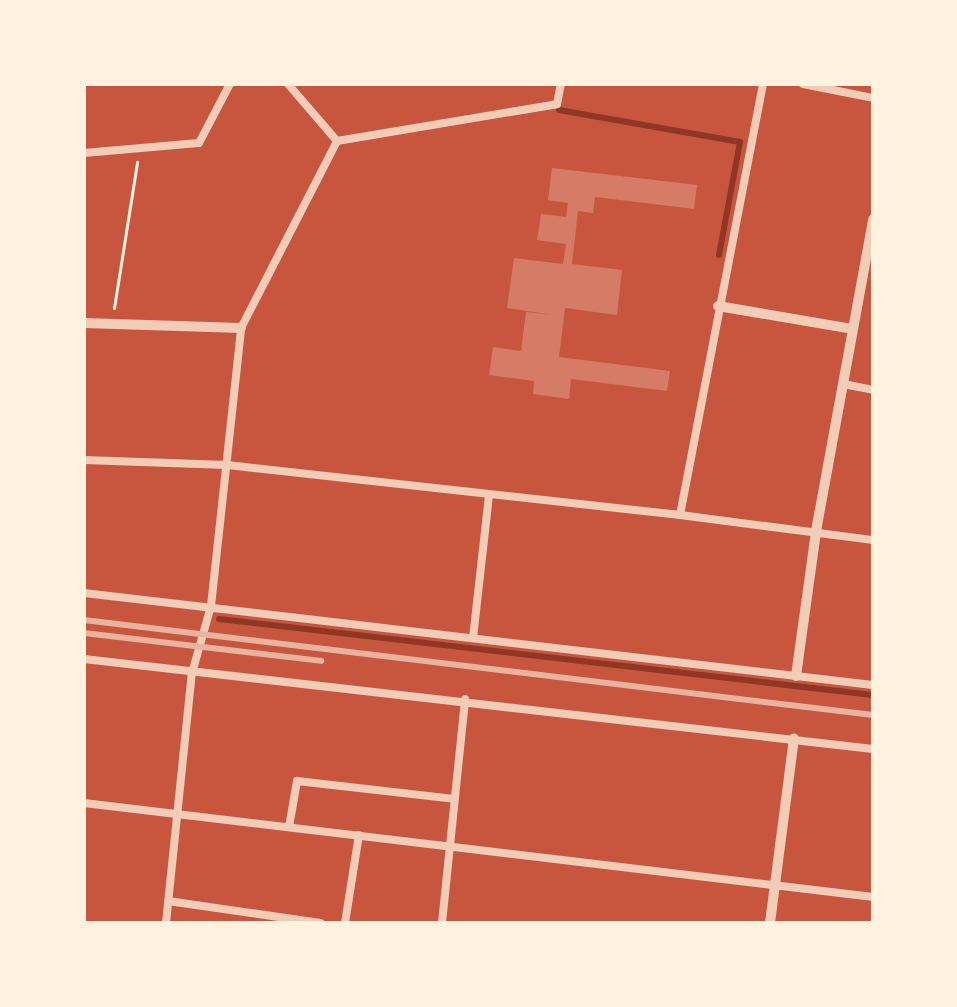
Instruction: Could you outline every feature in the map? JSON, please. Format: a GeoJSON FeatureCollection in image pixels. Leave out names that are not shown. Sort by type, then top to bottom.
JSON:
{"type":"FeatureCollection","features":[{"type":"Feature","properties":{"kind":"street"},"geometry":{"type":"LineString","coordinates":[[84,153],[199,143],[230,84]]}},
{"type":"Feature","properties":{"kind":"street"},"geometry":{"type":"LineString","coordinates":[[288,84],[337,141]]}},
{"type":"Feature","properties":{"kind":"street"},"geometry":{"type":"LineString","coordinates":[[337,141],[557,104],[561,84]]}},
{"type":"Feature","properties":{"kind":"street"},"geometry":{"type":"LineString","coordinates":[[680,515],[763,84]]}},
{"type":"Feature","properties":{"kind":"street"},"geometry":{"type":"LineString","coordinates":[[803,84],[873,98]]}},
{"type":"Feature","properties":{"kind":"street"},"geometry":{"type":"LineString","coordinates":[[166,923],[192,673],[211,606],[241,328],[337,141]]}},
{"type":"Feature","properties":{"kind":"street"},"geometry":{"type":"LineString","coordinates":[[796,676],[816,531],[873,219]]}},
{"type":"Feature","properties":{"kind":"street"},"geometry":{"type":"LineString","coordinates":[[718,306],[852,329]]}},
{"type":"Feature","properties":{"kind":"street"},"geometry":{"type":"LineString","coordinates":[[84,323],[241,328]]}},
{"type":"Feature","properties":{"kind":"street"},"geometry":{"type":"LineString","coordinates":[[843,384],[873,390]]}},
{"type":"Feature","properties":{"kind":"street"},"geometry":{"type":"LineString","coordinates":[[84,460],[227,465],[680,515],[873,540]]}},
{"type":"Feature","properties":{"kind":"street"},"geometry":{"type":"LineString","coordinates":[[473,638],[489,496]]}},
{"type":"Feature","properties":{"kind":"street"},"geometry":{"type":"LineString","coordinates":[[84,593],[873,685]]}},
{"type":"Feature","properties":{"kind":"street"},"geometry":{"type":"LineString","coordinates":[[84,659],[192,673],[465,699],[873,749]]}},
{"type":"Feature","properties":{"kind":"street"},"geometry":{"type":"LineString","coordinates":[[442,923],[465,699]]}},
{"type":"Feature","properties":{"kind":"street"},"geometry":{"type":"LineString","coordinates":[[770,923],[794,739]]}},
{"type":"Feature","properties":{"kind":"street"},"geometry":{"type":"LineString","coordinates":[[289,827],[297,781],[454,799]]}},
{"type":"Feature","properties":{"kind":"street"},"geometry":{"type":"LineString","coordinates":[[84,803],[873,897]]}},
{"type":"Feature","properties":{"kind":"street"},"geometry":{"type":"LineString","coordinates":[[345,923],[359,835]]}},
{"type":"Feature","properties":{"kind":"street"},"geometry":{"type":"LineString","coordinates":[[168,901],[320,923]]}},
{"type":"Feature","properties":{"kind":"path"},"geometry":{"type":"LineString","coordinates":[[111,324],[140,148]]}},
{"type":"Feature","properties":{"kind":"building"},"geometry":{"type":"Polygon","coordinates":[[[552,168],[697,185],[694,209],[595,197],[593,213],[578,211],[572,264],[622,270],[617,315],[565,308],[559,357],[670,371],[667,391],[571,379],[569,399],[533,394],[534,381],[489,375],[493,347],[521,351],[526,312],[554,315],[507,308],[514,258],[563,264],[566,244],[537,240],[541,214],[566,217],[568,203],[548,200],[552,168]]]}},
{"type":"Feature","properties":{"kind":"waterway"},"geometry":{"type":"LineString","coordinates":[[559,110],[740,142],[719,255]]}},
{"type":"Feature","properties":{"kind":"waterway"},"geometry":{"type":"LineString","coordinates":[[219,619],[873,695]]}},
{"type":"Feature","properties":{"kind":"railway"},"geometry":{"type":"LineString","coordinates":[[84,620],[873,715]]}},
{"type":"Feature","properties":{"kind":"railway"},"geometry":{"type":"LineString","coordinates":[[84,633],[321,661]]}}]}
